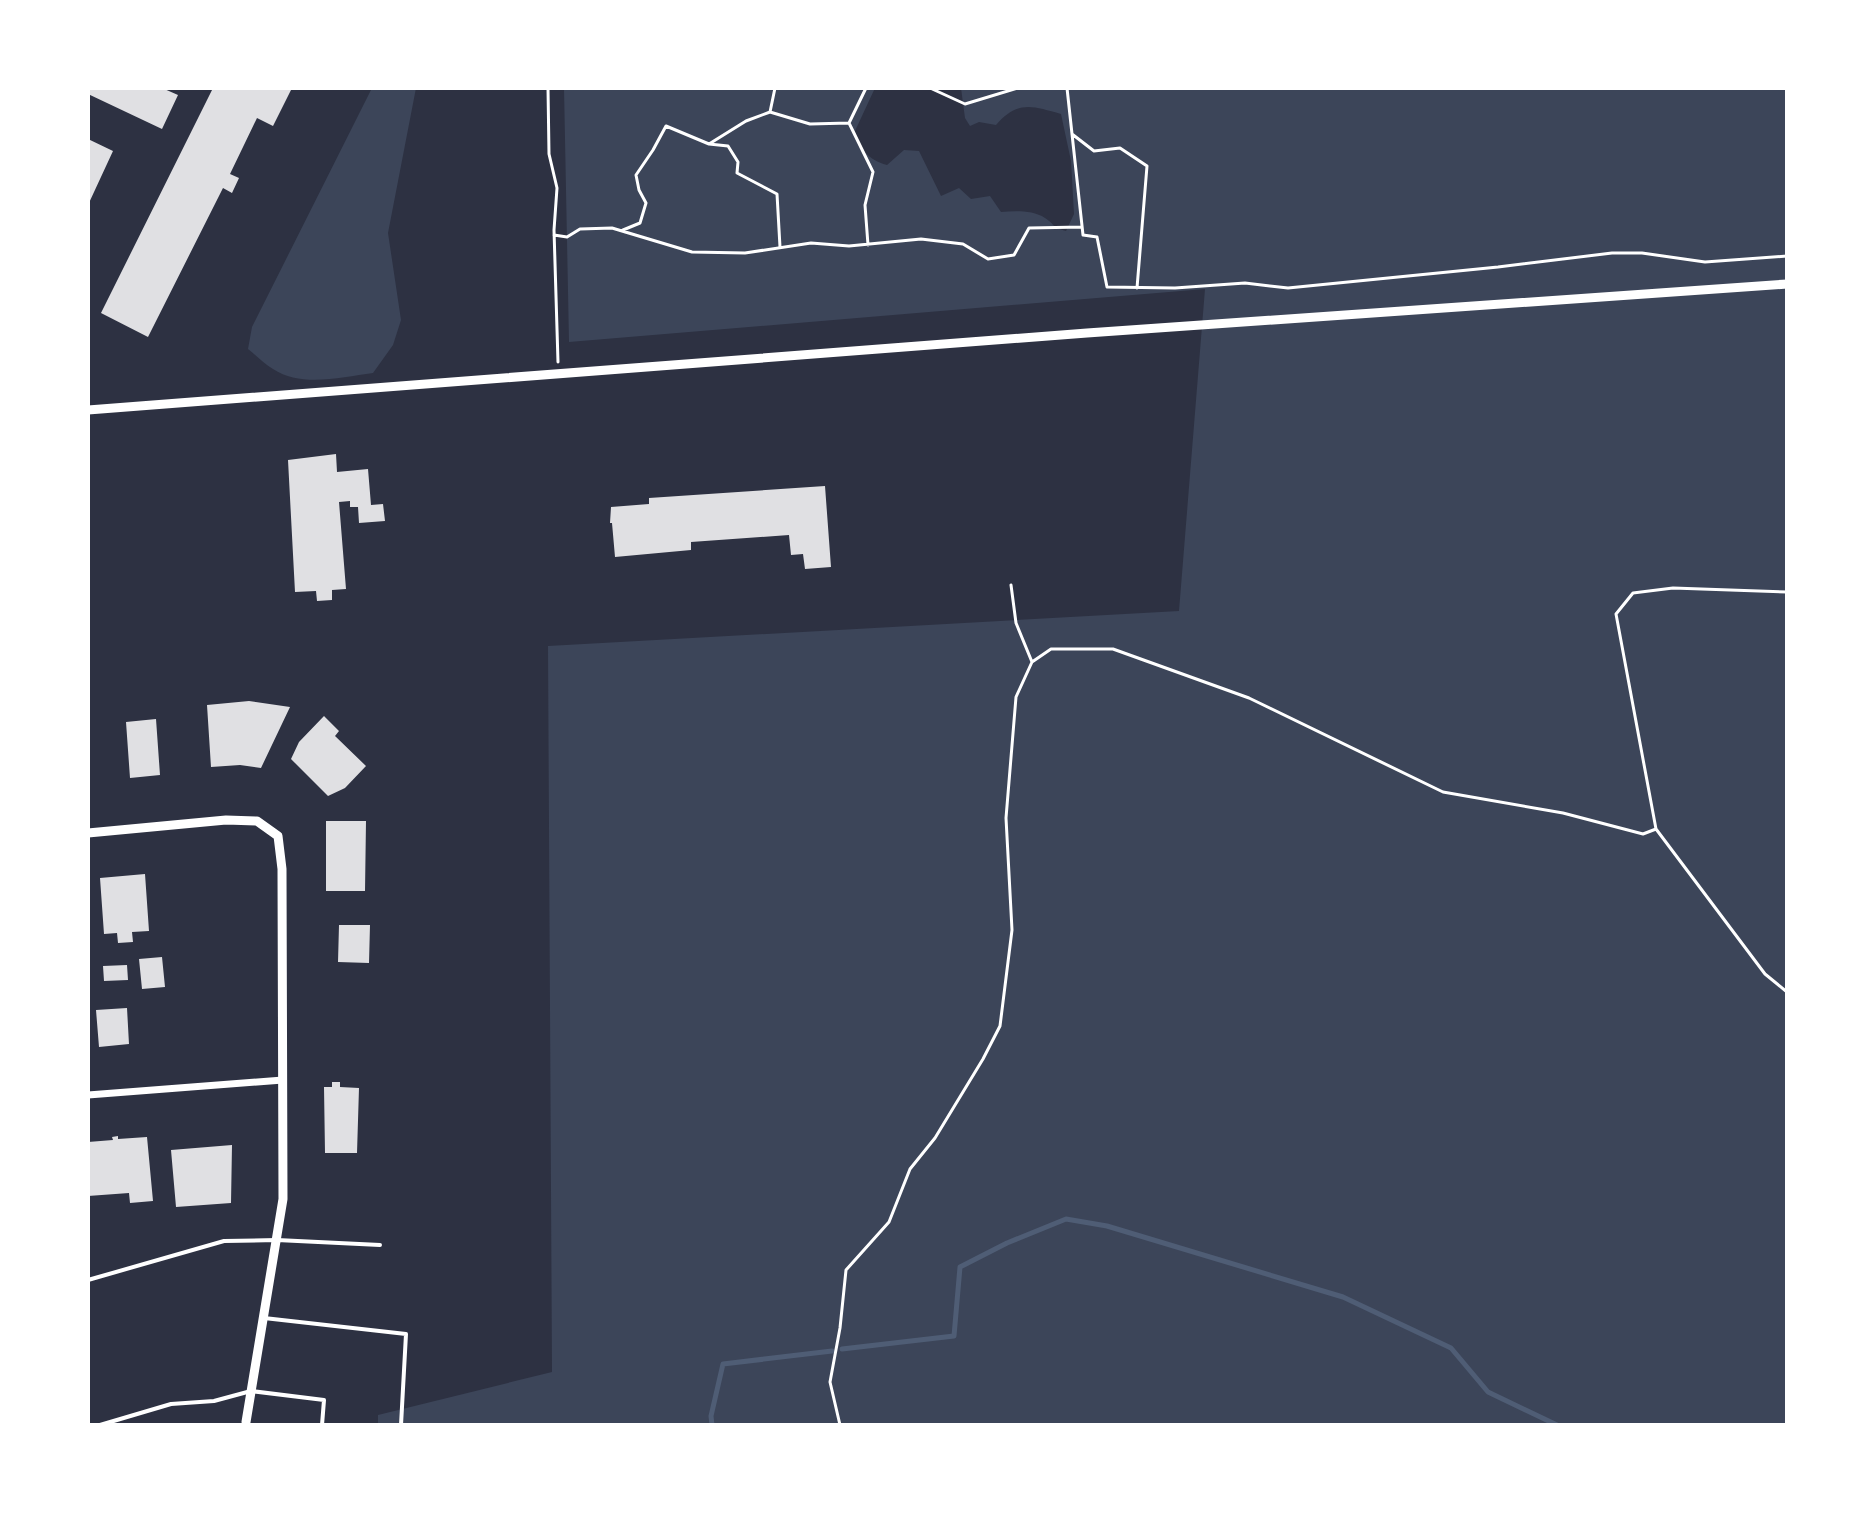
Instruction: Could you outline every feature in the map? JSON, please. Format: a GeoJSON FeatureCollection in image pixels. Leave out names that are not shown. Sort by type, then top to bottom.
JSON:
{"type":"FeatureCollection","features":[{"type":"Feature","properties":{"kind":"street"},"geometry":{"type":"LineString","coordinates":[[88,410],[1087,333],[1787,284]]}},
{"type":"Feature","properties":{"kind":"street"},"geometry":{"type":"LineString","coordinates":[[88,833],[226,820],[257,821],[278,836],[282,869],[283,1199],[246,1422]]}},
{"type":"Feature","properties":{"kind":"street"},"geometry":{"type":"LineString","coordinates":[[88,1095],[283,1080]]}},
{"type":"Feature","properties":{"kind":"lane"},"geometry":{"type":"LineString","coordinates":[[88,1280],[224,1241],[380,1245]]}},
{"type":"Feature","properties":{"kind":"lane"},"geometry":{"type":"LineString","coordinates":[[264,1318],[406,1334],[401,1425]]}},
{"type":"Feature","properties":{"kind":"lane"},"geometry":{"type":"LineString","coordinates":[[100,1425],[171,1404],[214,1401],[251,1391],[324,1400],[322,1425]]}},
{"type":"Feature","properties":{"kind":"path"},"geometry":{"type":"LineString","coordinates":[[548,88],[549,154],[557,188],[554,235],[558,374]]}},
{"type":"Feature","properties":{"kind":"path"},"geometry":{"type":"LineString","coordinates":[[770,112],[775,88]]}},
{"type":"Feature","properties":{"kind":"path"},"geometry":{"type":"LineString","coordinates":[[849,123],[866,88]]}},
{"type":"Feature","properties":{"kind":"path"},"geometry":{"type":"LineString","coordinates":[[930,88],[965,104],[1018,88]]}},
{"type":"Feature","properties":{"kind":"path"},"geometry":{"type":"LineString","coordinates":[[1067,88],[1083,235],[1097,237],[1107,287],[1245,283],[1288,288],[1612,253],[1642,253],[1705,262],[1787,256]]}},
{"type":"Feature","properties":{"kind":"path"},"geometry":{"type":"LineString","coordinates":[[709,144],[746,121],[770,112],[810,124],[849,123]]}},
{"type":"Feature","properties":{"kind":"path"},"geometry":{"type":"LineString","coordinates":[[849,123],[873,172],[865,205],[868,245]]}},
{"type":"Feature","properties":{"kind":"path"},"geometry":{"type":"LineString","coordinates":[[620,231],[640,223],[646,203],[636,175],[666,126],[709,144],[728,146],[738,162],[737,173],[777,194],[780,247]]}},
{"type":"Feature","properties":{"kind":"path"},"geometry":{"type":"LineString","coordinates":[[1072,134],[1094,151],[1120,148],[1147,166],[1137,288]]}},
{"type":"Feature","properties":{"kind":"path"},"geometry":{"type":"LineString","coordinates":[[554,235],[567,237],[580,229],[612,228],[692,252],[745,253],[811,243],[849,246],[921,239],[963,244],[988,259],[1014,255],[1029,228],[1082,227]]}},
{"type":"Feature","properties":{"kind":"path"},"geometry":{"type":"LineString","coordinates":[[1011,585],[1016,623],[1032,662]]}},
{"type":"Feature","properties":{"kind":"path"},"geometry":{"type":"LineString","coordinates":[[1787,592],[1659,589],[1633,593],[1616,614],[1656,829],[1765,974],[1787,992]]}},
{"type":"Feature","properties":{"kind":"path"},"geometry":{"type":"LineString","coordinates":[[840,1425],[830,1382],[846,1270],[889,1222],[910,1169],[951,1112],[1000,1026],[1012,930],[1006,818],[1016,697],[1032,662],[1051,649],[1113,649],[1249,698],[1443,792],[1563,813],[1643,834],[1656,829]]}},
{"type":"Feature","properties":{"kind":"shaded area"},"geometry":{"type":"Polygon","coordinates":[[[372,88],[416,88],[388,233],[401,320],[393,345],[373,373],[322,380],[284,375],[266,365],[248,349],[252,327],[372,88]]]}},
{"type":"Feature","properties":{"kind":"shaded area"},"geometry":{"type":"Polygon","coordinates":[[[564,88],[875,88],[855,131],[859,143],[870,157],[887,165],[904,150],[919,151],[941,196],[959,188],[971,199],[990,196],[1001,212],[1035,214],[1066,231],[1074,214],[1071,161],[1061,114],[1026,107],[1011,112],[996,125],[979,122],[970,126],[965,118],[961,88],[1787,88],[1787,1425],[378,1425],[378,1415],[552,1372],[548,646],[1179,611],[1205,289],[569,342],[564,88]]]}},
{"type":"Feature","properties":{"kind":"building"},"geometry":{"type":"Polygon","coordinates":[[[88,88],[162,88],[178,95],[162,129],[88,94],[88,88]]]}},
{"type":"Feature","properties":{"kind":"building"},"geometry":{"type":"Polygon","coordinates":[[[213,88],[292,88],[273,126],[257,118],[230,174],[239,178],[232,193],[223,188],[148,337],[101,313],[213,88]]]}},
{"type":"Feature","properties":{"kind":"building"},"geometry":{"type":"Polygon","coordinates":[[[88,139],[113,151],[88,205],[88,139]]]}},
{"type":"Feature","properties":{"kind":"building"},"geometry":{"type":"Polygon","coordinates":[[[336,454],[337,472],[368,469],[371,505],[383,504],[385,521],[359,523],[358,507],[350,507],[350,501],[339,502],[346,589],[332,590],[332,600],[317,601],[316,591],[295,592],[288,460],[336,454]]]}},
{"type":"Feature","properties":{"kind":"building"},"geometry":{"type":"Polygon","coordinates":[[[825,486],[831,567],[805,569],[803,554],[791,555],[789,535],[691,542],[691,550],[615,557],[611,507],[649,504],[649,498],[825,486]]]}},
{"type":"Feature","properties":{"kind":"building"},"geometry":{"type":"Polygon","coordinates":[[[249,701],[290,707],[261,768],[240,765],[211,767],[207,705],[249,701]]]}},
{"type":"Feature","properties":{"kind":"building"},"geometry":{"type":"Polygon","coordinates":[[[324,716],[339,731],[335,736],[366,766],[345,788],[328,796],[291,759],[299,742],[324,716]]]}},
{"type":"Feature","properties":{"kind":"building"},"geometry":{"type":"Polygon","coordinates":[[[156,719],[160,775],[130,778],[126,722],[156,719]]]}},
{"type":"Feature","properties":{"kind":"building"},"geometry":{"type":"Polygon","coordinates":[[[326,821],[366,821],[365,891],[326,891],[326,821]]]}},
{"type":"Feature","properties":{"kind":"building"},"geometry":{"type":"Polygon","coordinates":[[[145,874],[149,931],[132,932],[133,942],[118,943],[117,933],[104,934],[100,878],[145,874]]]}},
{"type":"Feature","properties":{"kind":"building"},"geometry":{"type":"Polygon","coordinates":[[[339,925],[370,925],[369,963],[338,962],[339,925]]]}},
{"type":"Feature","properties":{"kind":"building"},"geometry":{"type":"Polygon","coordinates":[[[162,957],[165,987],[142,989],[139,959],[162,957]]]}},
{"type":"Feature","properties":{"kind":"building"},"geometry":{"type":"Polygon","coordinates":[[[127,965],[128,980],[104,981],[103,966],[127,965]]]}},
{"type":"Feature","properties":{"kind":"building"},"geometry":{"type":"Polygon","coordinates":[[[127,1008],[129,1044],[99,1047],[96,1010],[127,1008]]]}},
{"type":"Feature","properties":{"kind":"building"},"geometry":{"type":"Polygon","coordinates":[[[332,1082],[340,1082],[340,1087],[359,1088],[357,1153],[325,1153],[324,1087],[332,1087],[332,1082]]]}},
{"type":"Feature","properties":{"kind":"building"},"geometry":{"type":"Polygon","coordinates":[[[118,1136],[118,1139],[147,1137],[153,1201],[130,1203],[129,1193],[88,1196],[88,1142],[113,1140],[112,1137],[118,1136]]]}},
{"type":"Feature","properties":{"kind":"building"},"geometry":{"type":"Polygon","coordinates":[[[232,1145],[231,1203],[176,1207],[171,1150],[232,1145]]]}},
{"type":"Feature","properties":{"kind":"waterway"},"geometry":{"type":"LineString","coordinates":[[842,1349],[954,1336],[960,1267],[1007,1243],[1066,1219],[1107,1226],[1343,1297],[1451,1348],[1488,1392],[1557,1425]]}},
{"type":"Feature","properties":{"kind":"waterway"},"geometry":{"type":"LineString","coordinates":[[712,1425],[711,1416],[723,1364],[832,1351]]}}]}
